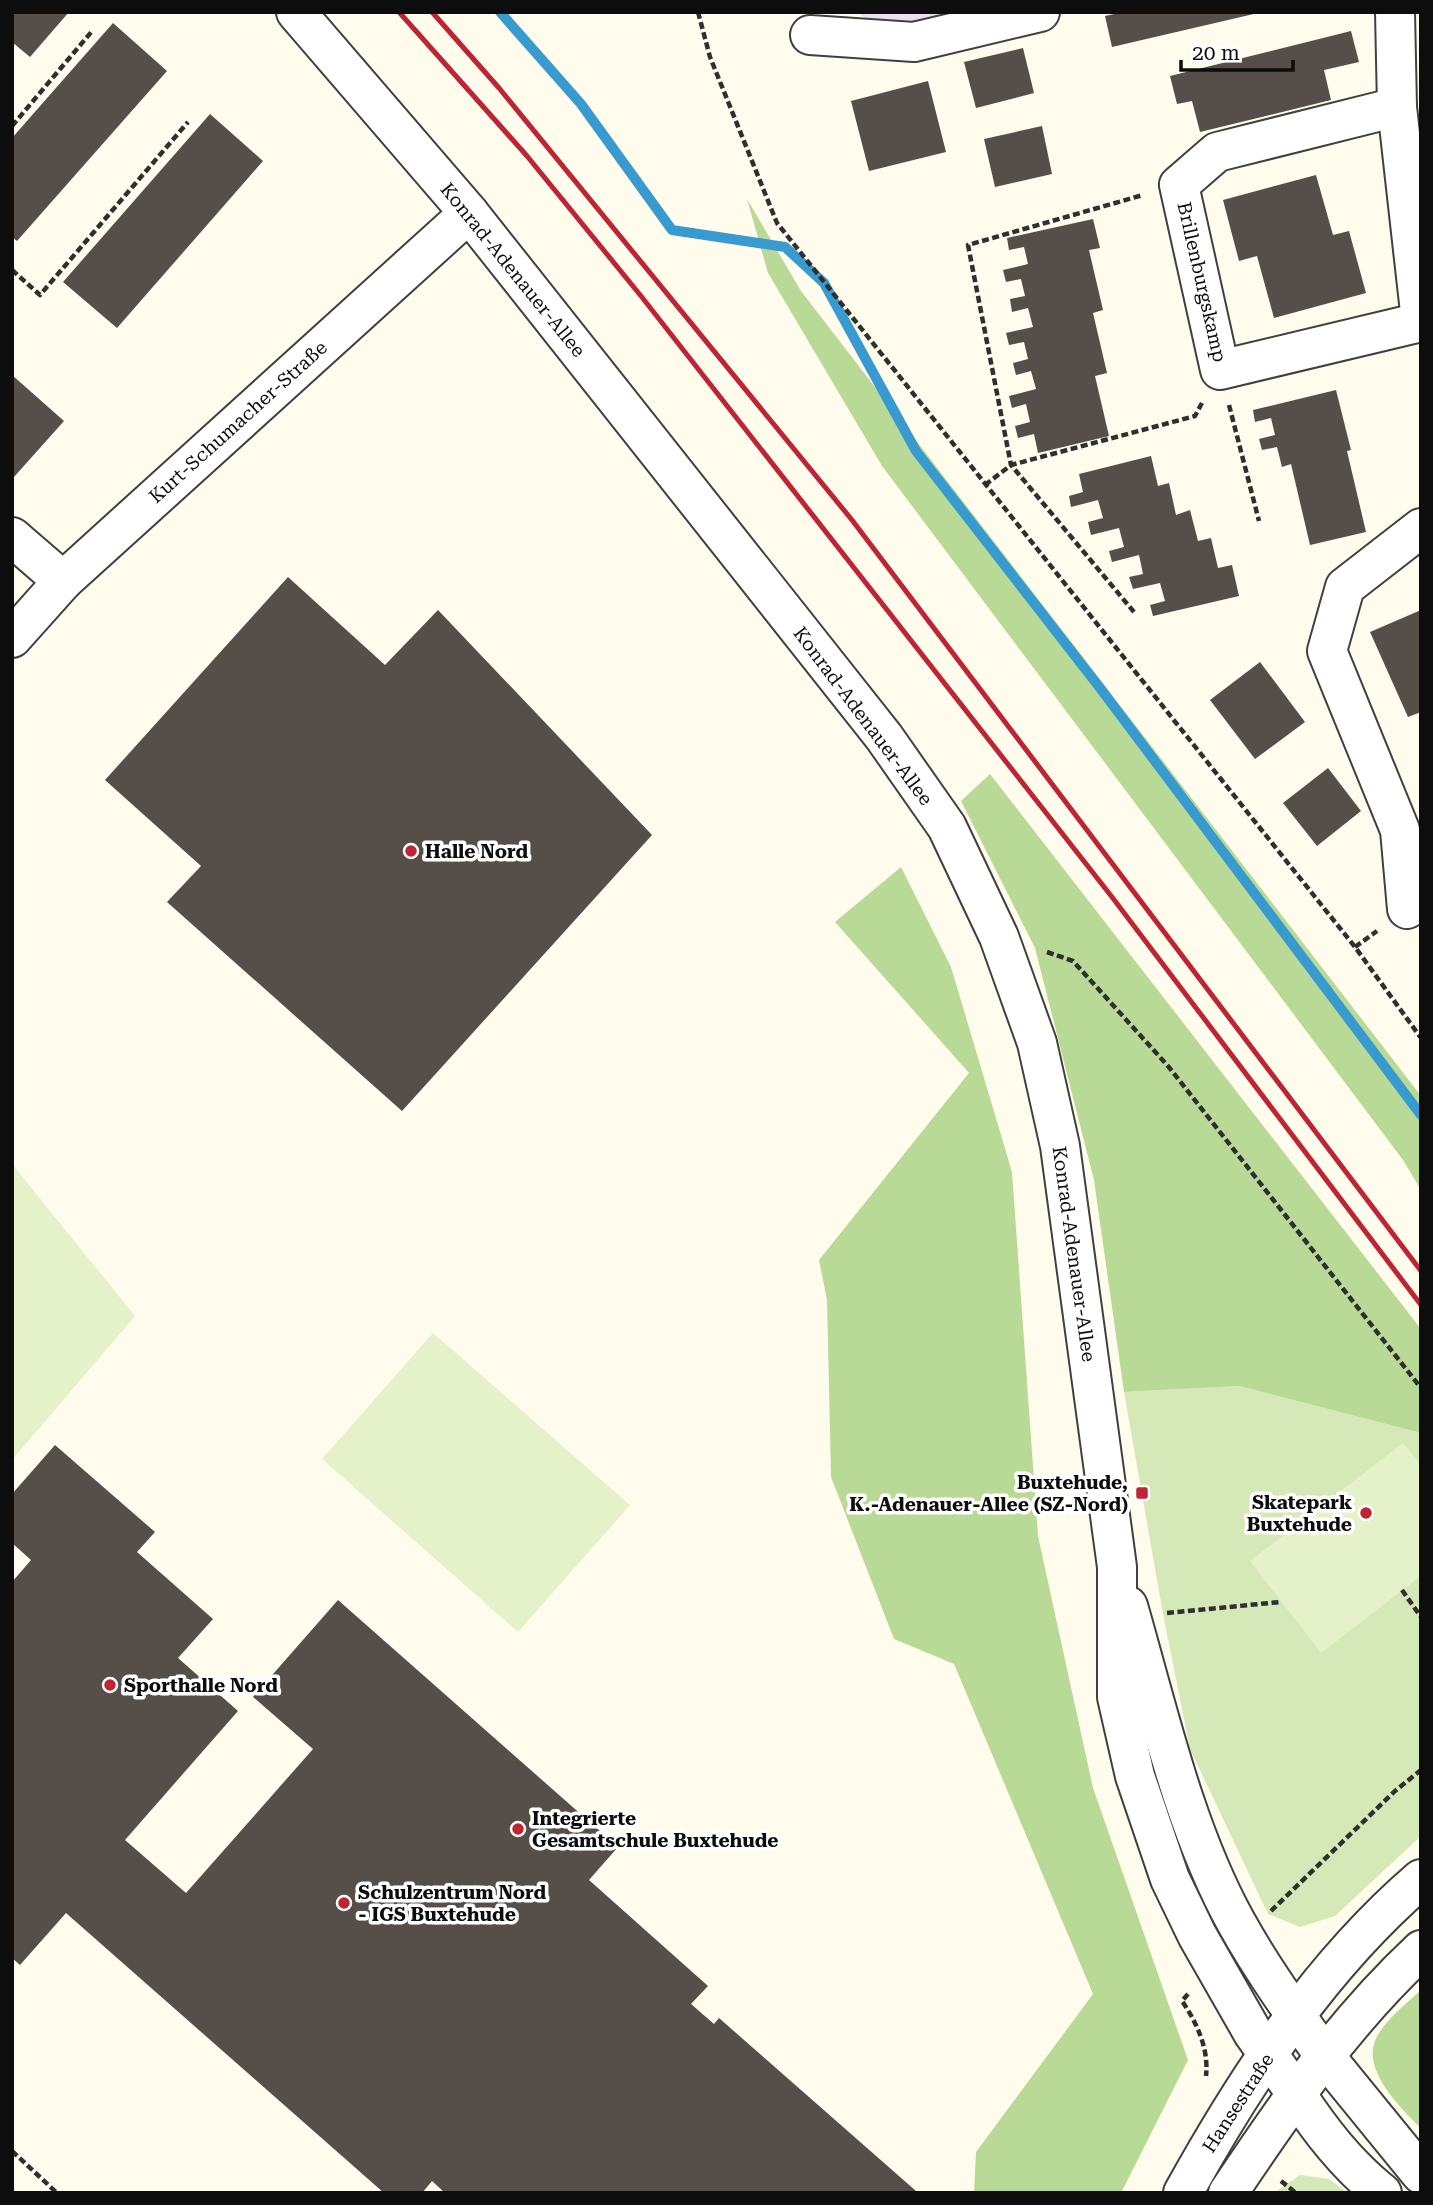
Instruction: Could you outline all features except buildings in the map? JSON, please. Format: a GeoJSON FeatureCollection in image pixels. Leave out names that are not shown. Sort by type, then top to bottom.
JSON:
{"type":"FeatureCollection","features":[{"type":"Feature","properties":{"kind":"street","name":"Konrad-Adenauer-Allee"},"geometry":{"type":"LineString","coordinates":[[296,12],[469,213],[884,737],[947,827],[999,937],[1037,1043],[1060,1146],[1117,1567],[1117,1697],[1135,1776],[1170,1879],[1202,1944],[1269,2055],[1323,2134],[1363,2177],[1382,2193]]}},
{"type":"Feature","properties":{"kind":"street"},"geometry":{"type":"LineString","coordinates":[[810,35],[914,41],[1040,12]]}},
{"type":"Feature","properties":{"kind":"street","name":"Brillenburgskamp"},"geometry":{"type":"LineString","coordinates":[[1395,12],[1397,107],[1421,321],[1220,370],[1179,185],[1217,152],[1397,107]]}},
{"type":"Feature","properties":{"kind":"street","name":"Kurt-Schumacher-Straße"},"geometry":{"type":"LineString","coordinates":[[12,638],[62,581],[469,213]]}},
{"type":"Feature","properties":{"kind":"street"},"geometry":{"type":"LineString","coordinates":[[1407,909],[1399,830],[1327,651],[1345,587],[1421,528]]}},
{"type":"Feature","properties":{"kind":"street"},"geometry":{"type":"LineString","coordinates":[[12,537],[62,581]]}},
{"type":"Feature","properties":{"kind":"street","name":"Konrad-Adenauer-Allee"},"geometry":{"type":"LineString","coordinates":[[1117,1567],[1186,1806],[1236,1922],[1295,2015],[1324,2055],[1421,2174]]}},
{"type":"Feature","properties":{"kind":"street","name":"Hansestraße"},"geometry":{"type":"LineString","coordinates":[[1183,2193],[1217,2131],[1295,2015],[1345,1955],[1421,1879]]}},
{"type":"Feature","properties":{"kind":"street"},"geometry":{"type":"LineString","coordinates":[[1228,2193],[1295,2092],[1324,2055],[1392,1977],[1421,1950]]}},
{"type":"Feature","properties":{"kind":"path"},"geometry":{"type":"LineString","coordinates":[[698,12],[710,57],[777,223],[1355,947],[1421,1038]]}},
{"type":"Feature","properties":{"kind":"path"},"geometry":{"type":"LineString","coordinates":[[12,125],[93,30]]}},
{"type":"Feature","properties":{"kind":"path"},"geometry":{"type":"LineString","coordinates":[[12,270],[40,295],[188,122]]}},
{"type":"Feature","properties":{"kind":"path"},"geometry":{"type":"LineString","coordinates":[[1134,612],[1011,465],[968,245],[1179,185]]}},
{"type":"Feature","properties":{"kind":"path"},"geometry":{"type":"LineString","coordinates":[[985,485],[1011,465],[1195,416],[1220,370]]}},
{"type":"Feature","properties":{"kind":"path"},"geometry":{"type":"LineString","coordinates":[[1220,370],[1259,521]]}},
{"type":"Feature","properties":{"kind":"path"},"geometry":{"type":"LineString","coordinates":[[999,937],[1073,961],[1168,1066],[1421,1388]]}},
{"type":"Feature","properties":{"kind":"path"},"geometry":{"type":"LineString","coordinates":[[1402,1590],[1421,1617]]}},
{"type":"Feature","properties":{"kind":"path"},"geometry":{"type":"LineString","coordinates":[[1163,1614],[1280,1602]]}},
{"type":"Feature","properties":{"kind":"path"},"geometry":{"type":"LineString","coordinates":[[1268,1914],[1395,1791],[1421,1770]]}},
{"type":"Feature","properties":{"kind":"path"},"geometry":{"type":"LineString","coordinates":[[12,2151],[57,2193]]}},
{"type":"Feature","properties":{"kind":"shaded area"},"geometry":{"type":"Polygon","coordinates":[[[856,12],[971,12],[880,27],[856,12]]]}},
{"type":"Feature","properties":{"kind":"green space"},"geometry":{"type":"Polygon","coordinates":[[[747,199],[801,291],[1421,1096],[1421,1190],[1403,1160],[882,466],[768,273],[747,199]]]}},
{"type":"Feature","properties":{"kind":"green space"},"geometry":{"type":"Polygon","coordinates":[[[990,774],[1421,1329],[1421,1433],[1239,1386],[1124,1392],[1094,1180],[1035,948],[961,801],[990,774]]]}},
{"type":"Feature","properties":{"kind":"green space"},"geometry":{"type":"Polygon","coordinates":[[[901,867],[951,967],[1012,1172],[1038,1536],[1093,1788],[1188,2060],[1121,2193],[974,2193],[976,2152],[1093,1994],[954,1664],[894,1639],[831,1477],[827,1300],[819,1260],[969,1073],[835,922],[901,867]]]}},
{"type":"Feature","properties":{"kind":"green space"},"geometry":{"type":"Polygon","coordinates":[[[12,1164],[135,1316],[12,1460],[12,1164]]]}},
{"type":"Feature","properties":{"kind":"green space"},"geometry":{"type":"Polygon","coordinates":[[[433,1333],[630,1505],[518,1632],[322,1459],[433,1333]]]}},
{"type":"Feature","properties":{"kind":"green space"},"geometry":{"type":"Polygon","coordinates":[[[1239,1386],[1421,1433],[1421,1836],[1335,1916],[1300,1927],[1268,1914],[1190,1749],[1124,1392],[1239,1386]]]}},
{"type":"Feature","properties":{"kind":"green space","name":"Skatepark Buxtehude"},"geometry":{"type":"Polygon","coordinates":[[[1403,1443],[1421,1465],[1421,1576],[1321,1653],[1250,1561],[1403,1443]]]}},
{"type":"Feature","properties":{"kind":"green space"},"geometry":{"type":"Polygon","coordinates":[[[1421,1990],[1421,2128],[1387,2090],[1375,2067],[1373,2055],[1374,2044],[1381,2030],[1421,1990]]]}},
{"type":"Feature","properties":{"kind":"green space"},"geometry":{"type":"Polygon","coordinates":[[[1300,2175],[1329,2179],[1348,2193],[1274,2193],[1300,2175]]]}},
{"type":"Feature","properties":{"kind":"waterway"},"geometry":{"type":"LineString","coordinates":[[500,12],[581,104],[672,230],[785,247],[824,283],[916,451],[1100,688],[1421,1115]]}},
{"type":"Feature","properties":{"kind":"railway"},"geometry":{"type":"LineString","coordinates":[[399,12],[527,156],[641,296],[1112,897],[1421,1305]]}},
{"type":"Feature","properties":{"kind":"railway"},"geometry":{"type":"LineString","coordinates":[[432,12],[499,88],[852,520],[1421,1271]]}},
{"type":"Feature","properties":{"kind":"place","name":"Halle Nord"},"geometry":{"type":"Point","coordinates":[411,851]}},
{"type":"Feature","properties":{"kind":"place","name":"Buxtehude, K.-Adenauer-Allee (SZ-Nord)"},"geometry":{"type":"Point","coordinates":[1142,1493]}},
{"type":"Feature","properties":{"kind":"place","name":"Skatepark Buxtehude"},"geometry":{"type":"Point","coordinates":[1366,1513]}},
{"type":"Feature","properties":{"kind":"place","name":"Sporthalle Nord"},"geometry":{"type":"Point","coordinates":[110,1685]}},
{"type":"Feature","properties":{"kind":"place","name":"Integrierte Gesamtschule Buxtehude"},"geometry":{"type":"Point","coordinates":[518,1829]}},
{"type":"Feature","properties":{"kind":"place","name":"Schulzentrum Nord - IGS Buxtehude"},"geometry":{"type":"Point","coordinates":[344,1903]}}]}
